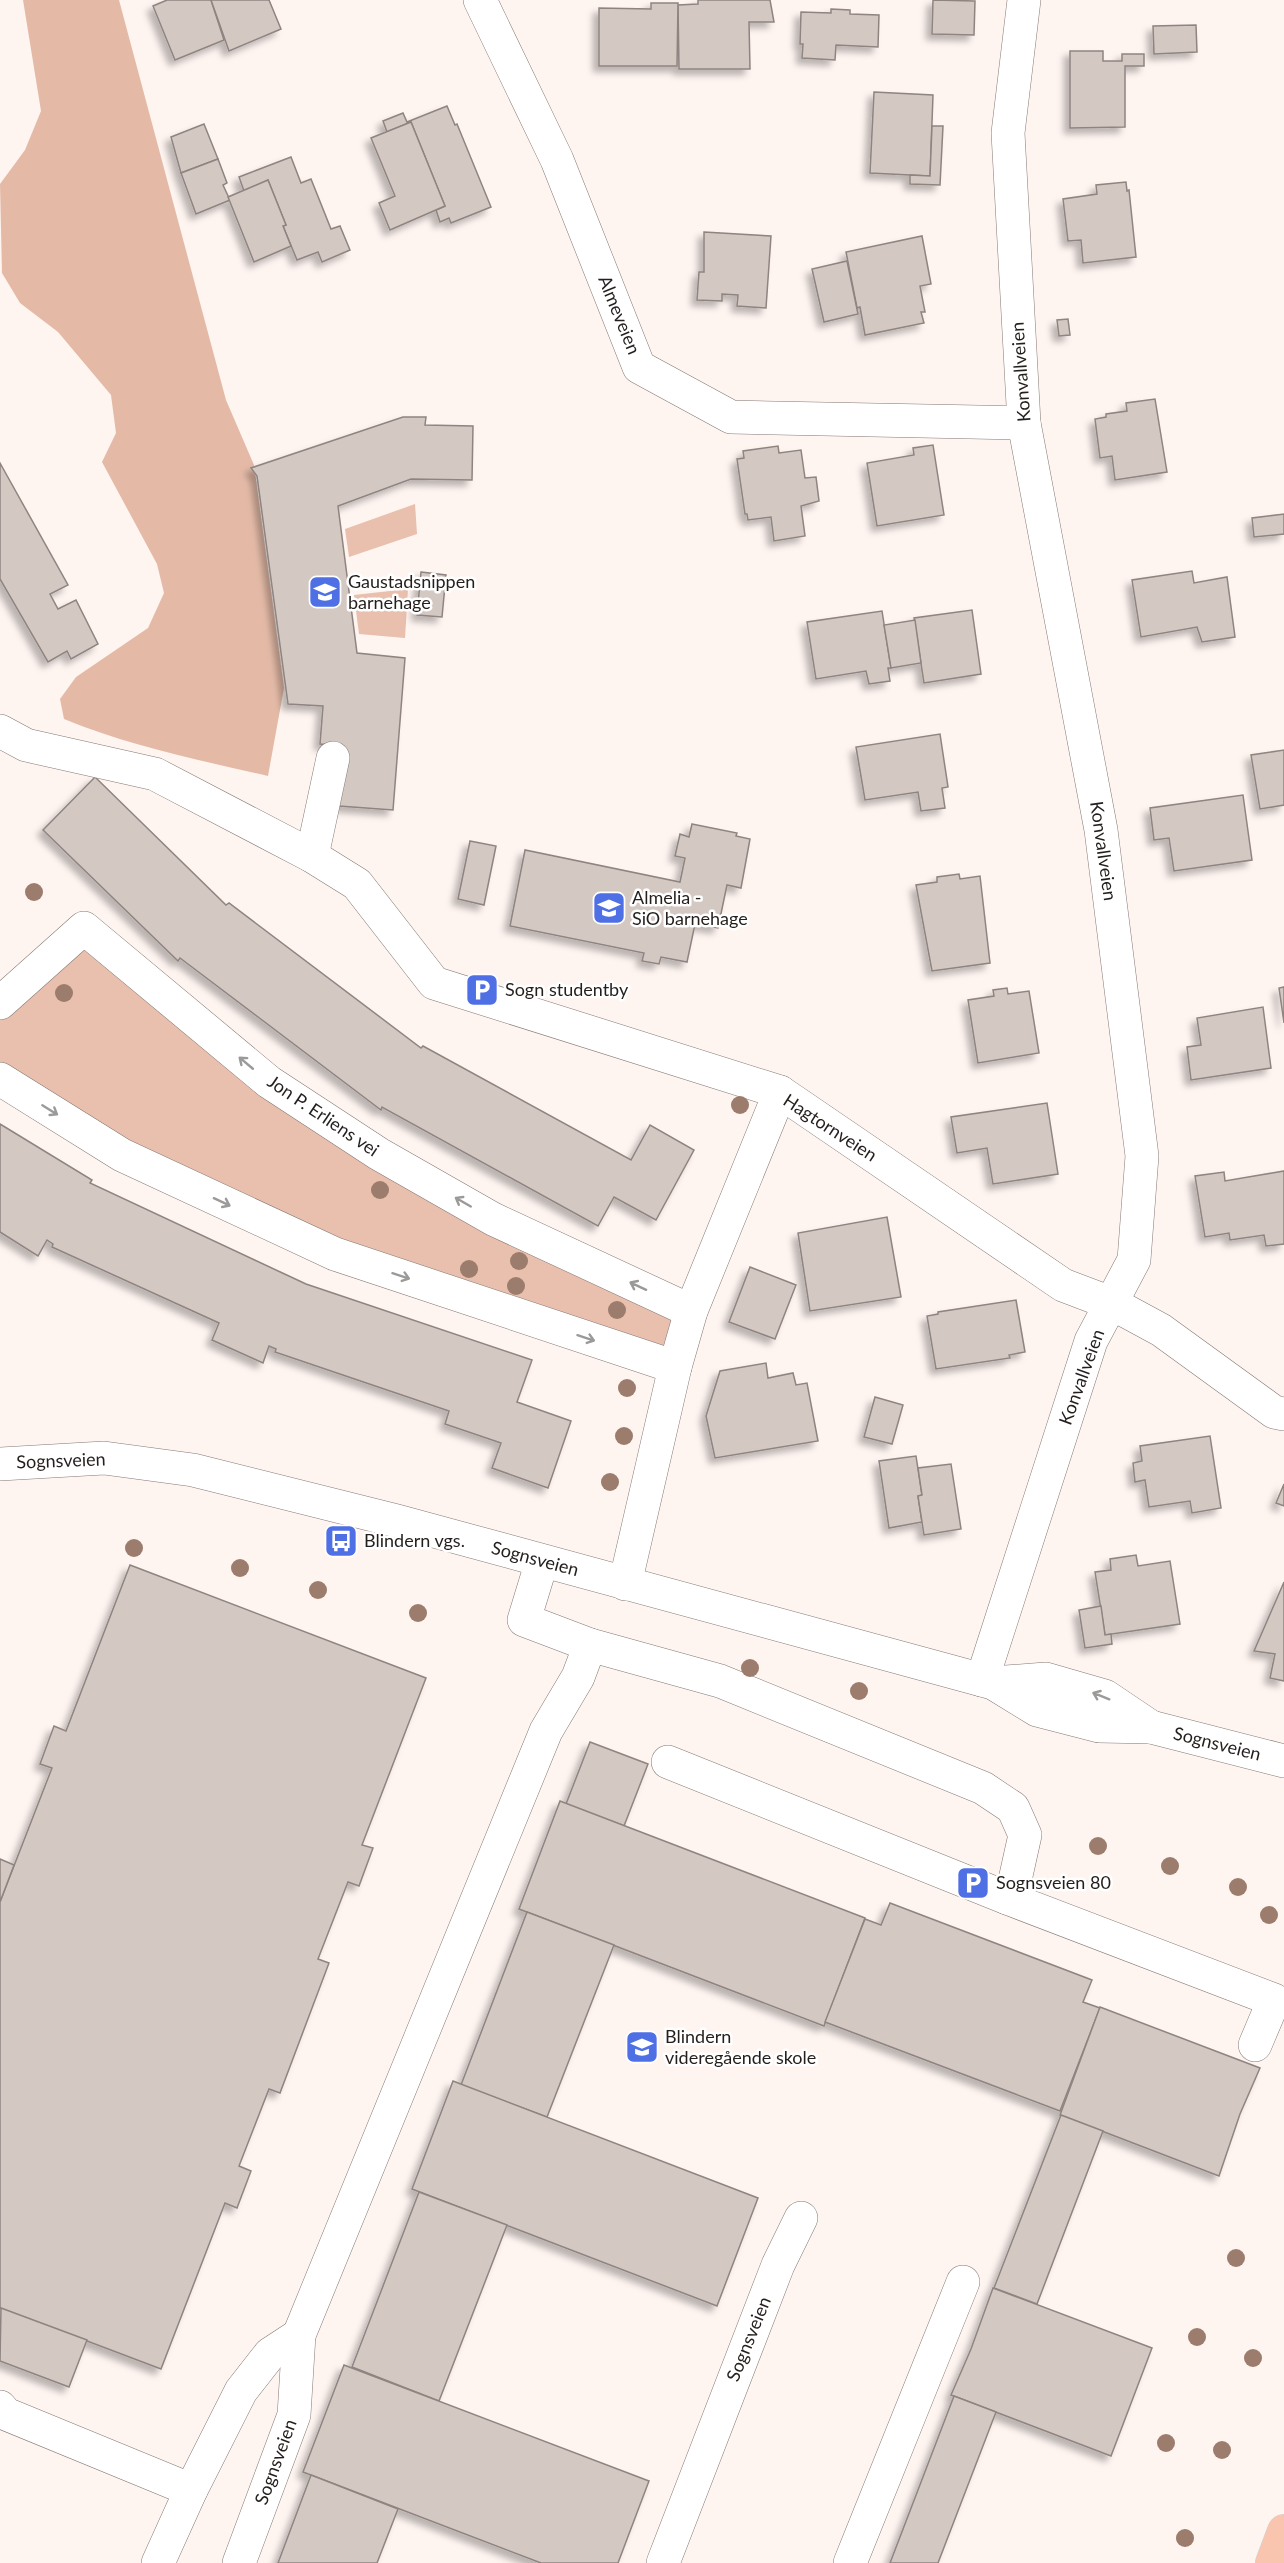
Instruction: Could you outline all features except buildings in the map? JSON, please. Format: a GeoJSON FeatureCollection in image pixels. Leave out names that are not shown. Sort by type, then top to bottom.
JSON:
{"type":"FeatureCollection","features":[{"type":"Feature","properties":{"kind":"highway"},"geometry":{"type":"LineString","coordinates":[[1272,2563],[1284,2532]]}},
{"type":"Feature","properties":{"kind":"street","name":"Almeveien"},"geometry":{"type":"LineString","coordinates":[[480,0],[557,160],[639,367],[731,417],[1024,423]]}},
{"type":"Feature","properties":{"kind":"street","name":"Konvallveien"},"geometry":{"type":"LineString","coordinates":[[988,1682],[1091,1341],[1113,1304],[1134,1260],[1142,1156],[1101,830],[1024,423],[1008,133],[1024,0]]}},
{"type":"Feature","properties":{"kind":"street"},"geometry":{"type":"LineString","coordinates":[[0,731],[26,746],[155,774],[312,856],[357,884],[434,982],[780,1092]]}},
{"type":"Feature","properties":{"kind":"street"},"geometry":{"type":"LineString","coordinates":[[312,856],[333,758]]}},
{"type":"Feature","properties":{"kind":"street","name":"Jon P. Erliens vei"},"geometry":{"type":"LineString","coordinates":[[0,1003],[84,928],[269,1082],[379,1154],[493,1219],[691,1311]]}},
{"type":"Feature","properties":{"kind":"street"},"geometry":{"type":"LineString","coordinates":[[0,1079],[122,1155],[335,1254],[675,1367]]}},
{"type":"Feature","properties":{"kind":"street","name":"Hagtornveien"},"geometry":{"type":"LineString","coordinates":[[625,1584],[675,1367],[691,1311],[780,1092],[1063,1285],[1113,1304],[1161,1330],[1274,1412],[1284,1414]]}},
{"type":"Feature","properties":{"kind":"street","name":"Sognsveien"},"geometry":{"type":"LineString","coordinates":[[0,1464],[104,1458],[193,1470],[397,1521],[988,1682],[1046,1679],[1106,1696],[1151,1727],[1284,1761]]}},
{"type":"Feature","properties":{"kind":"street"},"geometry":{"type":"LineString","coordinates":[[542,1562],[524,1620],[590,1645],[720,1681],[983,1788],[1013,1808],[1025,1835],[1015,1880],[1007,1898]]}},
{"type":"Feature","properties":{"kind":"street","name":"Sognsveien"},"geometry":{"type":"LineString","coordinates":[[239,2563],[294,2415],[299,2335],[546,1731],[578,1677],[590,1645]]}},
{"type":"Feature","properties":{"kind":"street"},"geometry":{"type":"LineString","coordinates":[[668,1762],[1007,1898],[1274,2000],[1255,2045]]}},
{"type":"Feature","properties":{"kind":"street","name":"Sognsveien"},"geometry":{"type":"LineString","coordinates":[[663,2563],[778,2265],[801,2218]]}},
{"type":"Feature","properties":{"kind":"street"},"geometry":{"type":"LineString","coordinates":[[850,2563],[963,2282]]}},
{"type":"Feature","properties":{"kind":"street"},"geometry":{"type":"LineString","coordinates":[[158,2563],[191,2490],[242,2391],[270,2354],[299,2335]]}},
{"type":"Feature","properties":{"kind":"street"},"geometry":{"type":"LineString","coordinates":[[0,2407],[6,2414],[191,2490]]}},
{"type":"Feature","properties":{"kind":"shaded area"},"geometry":{"type":"Polygon","coordinates":[[[23,0],[119,0],[226,400],[254,465],[284,688],[268,776],[139,745],[64,719],[60,699],[76,677],[148,628],[164,593],[157,564],[102,462],[116,433],[111,395],[58,332],[20,303],[2,273],[0,184],[25,150],[41,111],[23,0]]]}},
{"type":"Feature","properties":{"kind":"shaded area"},"geometry":{"type":"Polygon","coordinates":[[[415,504],[417,534],[349,557],[345,529],[415,504]]]}},
{"type":"Feature","properties":{"kind":"shaded area"},"geometry":{"type":"Polygon","coordinates":[[[408,589],[405,638],[359,634],[354,595],[408,589]]]}},
{"type":"Feature","properties":{"kind":"shaded area"},"geometry":{"type":"Polygon","coordinates":[[[84,928],[269,1082],[691,1311],[675,1367],[335,1254],[0,1079],[0,1003],[84,928]]]}},
{"type":"Feature","properties":{"kind":"place","name":"Gaustadsnippen barnehage"},"geometry":{"type":"Point","coordinates":[325,592]}},
{"type":"Feature","properties":{"kind":"place","name":"Almelia - SiO barnehage"},"geometry":{"type":"Point","coordinates":[609,908]}},
{"type":"Feature","properties":{"kind":"place","name":"Sogn studentby"},"geometry":{"type":"Point","coordinates":[482,990]}},
{"type":"Feature","properties":{"kind":"place","name":"Blindern vgs."},"geometry":{"type":"Point","coordinates":[341,1541]}},
{"type":"Feature","properties":{"kind":"place","name":"Sognsveien 80"},"geometry":{"type":"Point","coordinates":[973,1883]}},
{"type":"Feature","properties":{"kind":"place","name":"Blindern videregående skole"},"geometry":{"type":"Point","coordinates":[642,2047]}}]}
